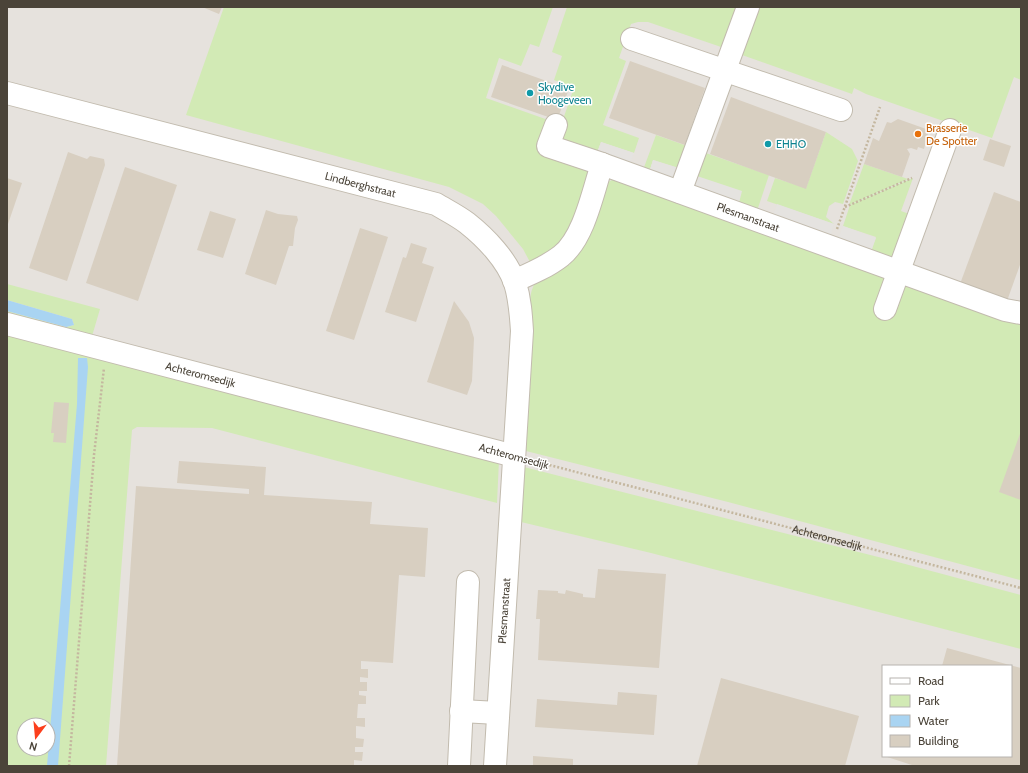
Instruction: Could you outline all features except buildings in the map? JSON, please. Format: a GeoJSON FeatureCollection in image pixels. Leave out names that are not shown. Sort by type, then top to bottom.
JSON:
{"type":"FeatureCollection","features":[{"type":"Feature","properties":{"kind":"street"},"geometry":{"type":"LineString","coordinates":[[680,192],[748,7]]}},
{"type":"Feature","properties":{"kind":"street"},"geometry":{"type":"LineString","coordinates":[[632,39],[840,110]]}},
{"type":"Feature","properties":{"kind":"street","name":"Lindberghstraat"},"geometry":{"type":"LineString","coordinates":[[7,93],[436,204],[467,222],[489,244],[503,261],[514,281],[520,305],[522,331],[514,456]]}},
{"type":"Feature","properties":{"kind":"street","name":"Plesmanstraat"},"geometry":{"type":"LineString","coordinates":[[556,125],[548,146],[602,164],[1005,310],[1021,313]]}},
{"type":"Feature","properties":{"kind":"street"},"geometry":{"type":"LineString","coordinates":[[885,309],[950,130]]}},
{"type":"Feature","properties":{"kind":"street"},"geometry":{"type":"LineString","coordinates":[[514,281],[555,261],[570,248],[578,233],[602,164]]}},
{"type":"Feature","properties":{"kind":"street","name":"Achteromsedijk"},"geometry":{"type":"LineString","coordinates":[[7,324],[514,456]]}},
{"type":"Feature","properties":{"kind":"street","name":"Plesmanstraat"},"geometry":{"type":"LineString","coordinates":[[495,766],[514,456]]}},
{"type":"Feature","properties":{"kind":"street"},"geometry":{"type":"LineString","coordinates":[[459,766],[468,582]]}},
{"type":"Feature","properties":{"kind":"street"},"geometry":{"type":"LineString","coordinates":[[461,711],[498,713]]}},
{"type":"Feature","properties":{"kind":"path"},"geometry":{"type":"LineString","coordinates":[[831,247],[880,107]]}},
{"type":"Feature","properties":{"kind":"path"},"geometry":{"type":"LineString","coordinates":[[845,208],[937,166]]}},
{"type":"Feature","properties":{"kind":"path"},"geometry":{"type":"LineString","coordinates":[[69,766],[94,454],[106,350]]}},
{"type":"Feature","properties":{"kind":"path","name":"Achteromsedijk"},"geometry":{"type":"LineString","coordinates":[[514,456],[1021,588]]}},
{"type":"Feature","properties":{"kind":"shaded area"},"geometry":{"type":"Polygon","coordinates":[[[7,7],[1021,7],[1021,766],[103,766],[7,314],[7,7]]]}},
{"type":"Feature","properties":{"kind":"shaded area"},"geometry":{"type":"Polygon","coordinates":[[[601,142],[634,153],[629,166],[596,155],[601,142]]]}},
{"type":"Feature","properties":{"kind":"shaded area"},"geometry":{"type":"Polygon","coordinates":[[[653,160],[685,170],[681,183],[649,173],[653,160]]]}},
{"type":"Feature","properties":{"kind":"shaded area"},"geometry":{"type":"Polygon","coordinates":[[[694,175],[742,191],[739,203],[690,187],[694,175]]]}},
{"type":"Feature","properties":{"kind":"shaded area"},"geometry":{"type":"Polygon","coordinates":[[[777,204],[834,224],[830,237],[772,218],[777,204]]]}},
{"type":"Feature","properties":{"kind":"shaded area"},"geometry":{"type":"Polygon","coordinates":[[[843,226],[876,238],[871,252],[837,241],[843,226]]]}},
{"type":"Feature","properties":{"kind":"green space"},"geometry":{"type":"Polygon","coordinates":[[[224,7],[553,7],[539,47],[530,44],[521,66],[499,58],[486,98],[551,121],[542,146],[588,164],[591,176],[563,243],[531,264],[523,249],[496,216],[483,204],[449,187],[186,115],[224,7]]]}},
{"type":"Feature","properties":{"kind":"green space"},"geometry":{"type":"Polygon","coordinates":[[[567,7],[739,7],[724,48],[648,22],[631,24],[619,58],[626,61],[603,125],[639,138],[634,153],[601,142],[596,156],[555,142],[574,88],[554,80],[562,56],[552,52],[567,7]]]}},
{"type":"Feature","properties":{"kind":"green space"},"geometry":{"type":"Polygon","coordinates":[[[760,7],[1021,7],[1021,80],[1014,77],[992,138],[866,94],[854,88],[852,94],[742,55],[760,7]]]}},
{"type":"Feature","properties":{"kind":"green space"},"geometry":{"type":"Polygon","coordinates":[[[826,132],[852,149],[858,161],[843,204],[835,202],[829,206],[826,217],[834,224],[767,201],[775,178],[806,188],[826,132]]]}},
{"type":"Feature","properties":{"kind":"green space"},"geometry":{"type":"Polygon","coordinates":[[[656,135],[693,148],[685,170],[653,160],[649,172],[643,170],[656,135]]]}},
{"type":"Feature","properties":{"kind":"green space"},"geometry":{"type":"Polygon","coordinates":[[[700,151],[769,175],[757,211],[739,204],[694,175],[700,151]]]}},
{"type":"Feature","properties":{"kind":"green space"},"geometry":{"type":"Polygon","coordinates":[[[864,164],[908,179],[849,205],[864,164]]]}},
{"type":"Feature","properties":{"kind":"green space"},"geometry":{"type":"Polygon","coordinates":[[[913,178],[901,211],[915,216],[896,262],[870,253],[876,237],[843,226],[850,205],[913,178]]]}},
{"type":"Feature","properties":{"kind":"green space"},"geometry":{"type":"Polygon","coordinates":[[[614,179],[1021,321],[1020,580],[728,502],[526,451],[533,329],[530,302],[531,292],[539,279],[549,271],[569,259],[569,266],[608,182],[614,179]]]}},
{"type":"Feature","properties":{"kind":"green space"},"geometry":{"type":"Polygon","coordinates":[[[7,284],[100,309],[90,343],[7,320],[7,311],[66,327],[74,325],[72,319],[7,300],[7,284]]]}},
{"type":"Feature","properties":{"kind":"green space"},"geometry":{"type":"Polygon","coordinates":[[[7,330],[499,460],[497,503],[212,428],[137,427],[132,430],[106,766],[7,766],[7,330]]]}},
{"type":"Feature","properties":{"kind":"green space"},"geometry":{"type":"Polygon","coordinates":[[[524,467],[894,561],[1021,595],[1021,649],[651,553],[521,522],[524,467]]]}},
{"type":"Feature","properties":{"kind":"water"},"geometry":{"type":"Polygon","coordinates":[[[7,300],[72,319],[74,325],[66,327],[7,311],[7,300]]]}},
{"type":"Feature","properties":{"kind":"water"},"geometry":{"type":"Polygon","coordinates":[[[78,358],[87,358],[88,367],[58,766],[47,766],[48,757],[56,757],[56,717],[51,717],[77,404],[78,358]]]}},
{"type":"Feature","properties":{"kind":"place","name":"Skydive Hoogeveen"},"geometry":{"type":"Point","coordinates":[530,93]}},
{"type":"Feature","properties":{"kind":"place","name":"Brasserie De Spotter"},"geometry":{"type":"Point","coordinates":[918,134]}},
{"type":"Feature","properties":{"kind":"place","name":"EHHO"},"geometry":{"type":"Point","coordinates":[768,144]}}]}
